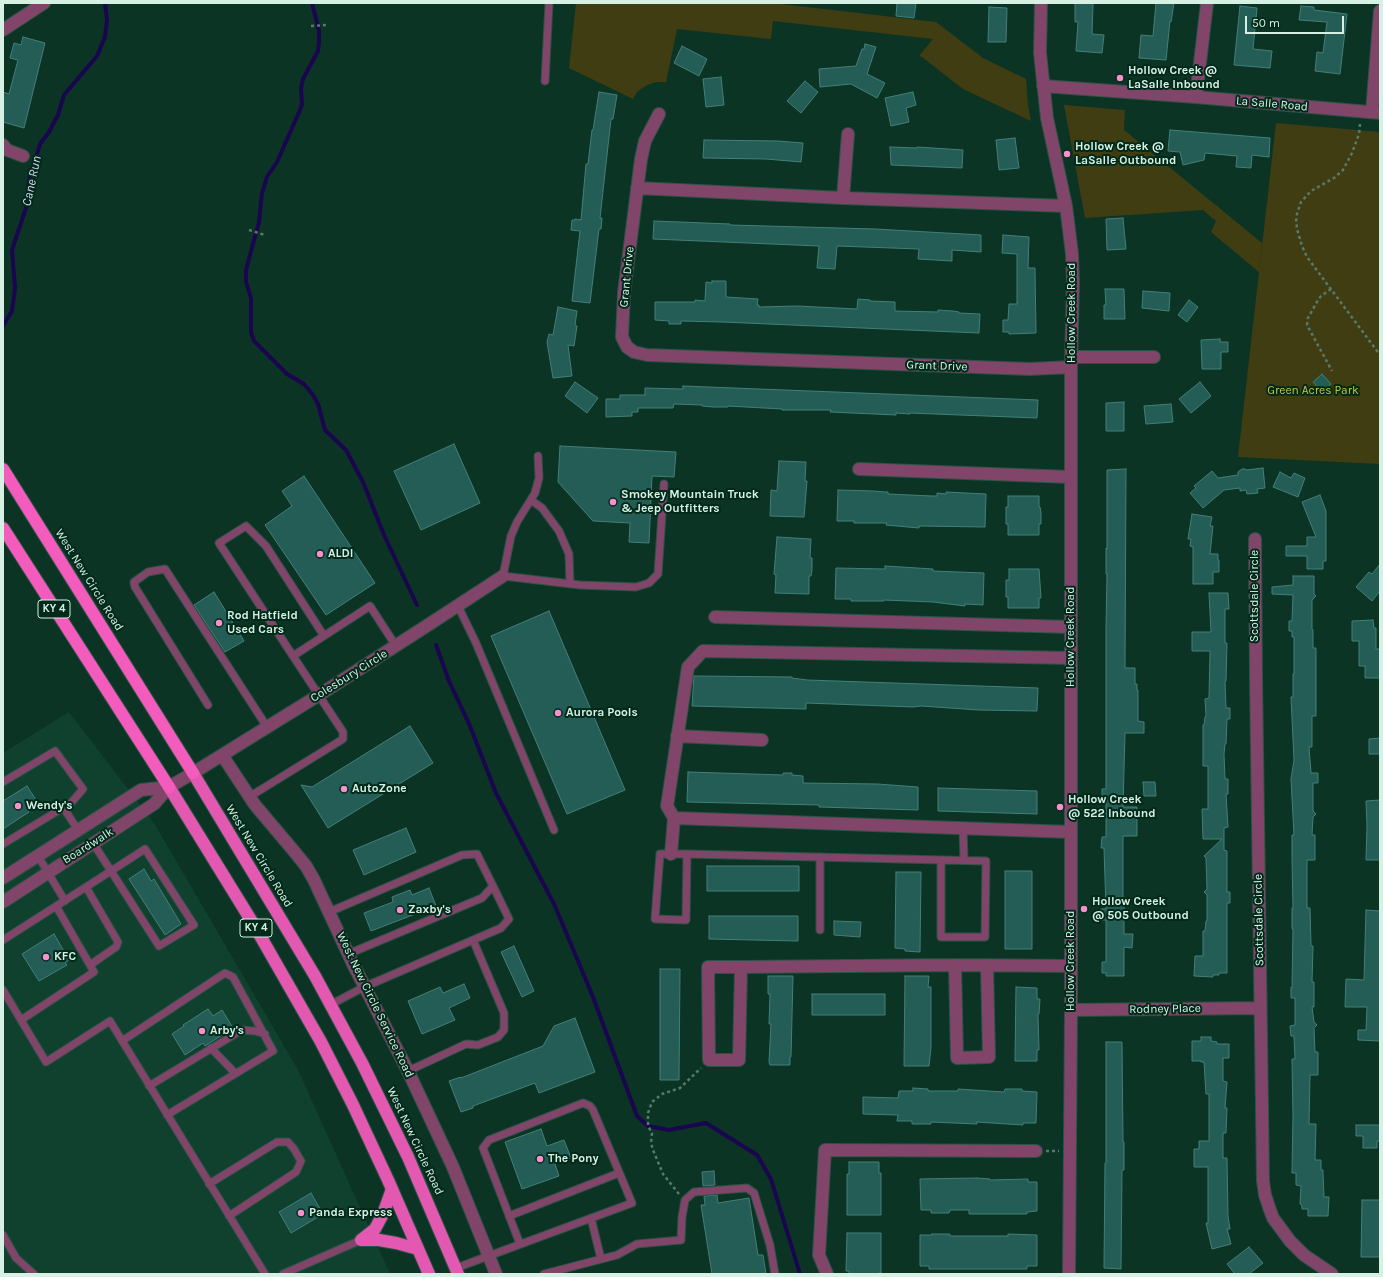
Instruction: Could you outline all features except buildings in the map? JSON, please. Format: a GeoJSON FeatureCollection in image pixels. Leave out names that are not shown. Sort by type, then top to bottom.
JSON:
{"type":"FeatureCollection","features":[{"type":"Feature","properties":{"kind":"highway","name":"West New Circle Road"},"geometry":{"type":"LineString","coordinates":[[3,469],[193,773],[314,976],[381,1100],[457,1271]]}},
{"type":"Feature","properties":{"kind":"highway","name":"KY 4"},"geometry":{"type":"LineString","coordinates":[[3,528],[169,787],[254,924],[301,1005],[353,1105],[429,1274]]}},
{"type":"Feature","properties":{"kind":"highway"},"geometry":{"type":"LineString","coordinates":[[362,1240],[375,1229],[383,1214],[392,1189]]}},
{"type":"Feature","properties":{"kind":"highway"},"geometry":{"type":"LineString","coordinates":[[362,1240],[379,1240],[418,1249]]}},
{"type":"Feature","properties":{"kind":"street"},"geometry":{"type":"LineString","coordinates":[[3,30],[44,3]]}},
{"type":"Feature","properties":{"kind":"street","name":"Hollow Creek Road"},"geometry":{"type":"LineString","coordinates":[[1042,3],[1040,53],[1046,118],[1066,206],[1072,261],[1071,1010],[1069,1274]]}},
{"type":"Feature","properties":{"kind":"street"},"geometry":{"type":"LineString","coordinates":[[1196,97],[1207,3]]}},
{"type":"Feature","properties":{"kind":"street"},"geometry":{"type":"LineString","coordinates":[[1371,112],[1380,11]]}},
{"type":"Feature","properties":{"kind":"street","name":"La Salle Road"},"geometry":{"type":"LineString","coordinates":[[1043,86],[1371,112]]}},
{"type":"Feature","properties":{"kind":"street","name":"Grant Drive"},"geometry":{"type":"LineString","coordinates":[[659,114],[646,141],[641,159],[622,324],[622,337],[627,347],[634,352],[647,355],[1030,369],[1071,362],[1154,357]]}},
{"type":"Feature","properties":{"kind":"street"},"geometry":{"type":"LineString","coordinates":[[843,198],[848,134]]}},
{"type":"Feature","properties":{"kind":"street"},"geometry":{"type":"LineString","coordinates":[[3,145],[7,150],[23,156]]}},
{"type":"Feature","properties":{"kind":"street"},"geometry":{"type":"LineString","coordinates":[[637,188],[843,198],[1066,206]]}},
{"type":"Feature","properties":{"kind":"street"},"geometry":{"type":"LineString","coordinates":[[859,469],[1071,477]]}},
{"type":"Feature","properties":{"kind":"street","name":"Scottsdale Circle"},"geometry":{"type":"LineString","coordinates":[[1255,539],[1263,1181],[1265,1195],[1273,1218],[1290,1241],[1304,1255],[1332,1274]]}},
{"type":"Feature","properties":{"kind":"street","name":"Colesbury Circle"},"geometry":{"type":"LineString","coordinates":[[193,773],[319,695],[503,576]]}},
{"type":"Feature","properties":{"kind":"street"},"geometry":{"type":"LineString","coordinates":[[715,617],[1071,627]]}},
{"type":"Feature","properties":{"kind":"street"},"geometry":{"type":"LineString","coordinates":[[671,854],[674,818],[667,806],[677,736],[688,667],[703,651],[1071,658]]}},
{"type":"Feature","properties":{"kind":"street"},"geometry":{"type":"LineString","coordinates":[[677,736],[762,740]]}},
{"type":"Feature","properties":{"kind":"street","name":"West New Circle Service Road"},"geometry":{"type":"LineString","coordinates":[[222,755],[249,797],[306,866],[364,987],[408,1072],[453,1167],[496,1274]]}},
{"type":"Feature","properties":{"kind":"street","name":"Boardwalk"},"geometry":{"type":"LineString","coordinates":[[3,902],[47,872],[154,804],[169,787],[193,773]]}},
{"type":"Feature","properties":{"kind":"street","name":"Boardwalk"},"geometry":{"type":"LineString","coordinates":[[3,878],[141,790],[169,787]]}},
{"type":"Feature","properties":{"kind":"street"},"geometry":{"type":"LineString","coordinates":[[674,818],[1071,832]]}},
{"type":"Feature","properties":{"kind":"street"},"geometry":{"type":"LineString","coordinates":[[955,966],[957,1058],[989,1057],[987,966]]}},
{"type":"Feature","properties":{"kind":"street"},"geometry":{"type":"LineString","coordinates":[[741,967],[739,1060],[709,1060],[708,967],[1071,966]]}},
{"type":"Feature","properties":{"kind":"street","name":"Rodney Place"},"geometry":{"type":"LineString","coordinates":[[1071,1010],[1260,1008]]}},
{"type":"Feature","properties":{"kind":"street"},"geometry":{"type":"LineString","coordinates":[[827,1274],[820,1255],[825,1150],[1036,1151]]}},
{"type":"Feature","properties":{"kind":"lane"},"geometry":{"type":"LineString","coordinates":[[545,81],[549,3]]}},
{"type":"Feature","properties":{"kind":"lane"},"geometry":{"type":"LineString","coordinates":[[538,456],[539,478],[535,494],[517,522],[511,536],[503,576],[570,584],[636,587],[649,583],[658,574],[664,484]]}},
{"type":"Feature","properties":{"kind":"lane"},"geometry":{"type":"LineString","coordinates":[[531,500],[542,508],[559,531],[569,554],[570,584]]}},
{"type":"Feature","properties":{"kind":"lane"},"geometry":{"type":"LineString","coordinates":[[249,797],[343,739],[343,732],[219,543],[246,526],[266,546],[324,636]]}},
{"type":"Feature","properties":{"kind":"lane"},"geometry":{"type":"LineString","coordinates":[[208,705],[135,587],[134,582],[148,572],[165,569],[267,727]]}},
{"type":"Feature","properties":{"kind":"lane"},"geometry":{"type":"LineString","coordinates":[[293,656],[370,606],[396,646]]}},
{"type":"Feature","properties":{"kind":"lane"},"geometry":{"type":"LineString","coordinates":[[458,606],[476,643],[554,830]]}},
{"type":"Feature","properties":{"kind":"lane"},"geometry":{"type":"LineString","coordinates":[[3,782],[55,751],[83,789],[70,803],[3,844]]}},
{"type":"Feature","properties":{"kind":"lane"},"geometry":{"type":"LineString","coordinates":[[63,807],[78,830]]}},
{"type":"Feature","properties":{"kind":"lane"},"geometry":{"type":"LineString","coordinates":[[963,828],[964,860]]}},
{"type":"Feature","properties":{"kind":"lane"},"geometry":{"type":"LineString","coordinates":[[3,940],[65,901],[86,887],[111,871],[145,849],[194,924],[159,946],[111,871],[93,843]]}},
{"type":"Feature","properties":{"kind":"lane"},"geometry":{"type":"LineString","coordinates":[[329,912],[462,855],[477,854],[509,919],[501,928],[364,987],[330,1005]]}},
{"type":"Feature","properties":{"kind":"lane"},"geometry":{"type":"LineString","coordinates":[[687,854],[686,920],[655,919],[660,854],[687,854],[986,861],[985,937],[941,937],[941,860]]}},
{"type":"Feature","properties":{"kind":"lane"},"geometry":{"type":"LineString","coordinates":[[38,856],[65,901]]}},
{"type":"Feature","properties":{"kind":"lane"},"geometry":{"type":"LineString","coordinates":[[820,857],[820,930]]}},
{"type":"Feature","properties":{"kind":"lane"},"geometry":{"type":"LineString","coordinates":[[348,954],[482,898],[493,886]]}},
{"type":"Feature","properties":{"kind":"lane"},"geometry":{"type":"LineString","coordinates":[[86,887],[118,942],[116,947],[90,965]]}},
{"type":"Feature","properties":{"kind":"lane"},"geometry":{"type":"LineString","coordinates":[[21,1020],[94,972],[56,906]]}},
{"type":"Feature","properties":{"kind":"lane"},"geometry":{"type":"LineString","coordinates":[[408,1072],[466,1044],[478,1045],[498,1037],[504,1030],[504,1014],[473,940]]}},
{"type":"Feature","properties":{"kind":"lane"},"geometry":{"type":"LineString","coordinates":[[122,1041],[224,973],[234,977],[273,1051],[167,1115]]}},
{"type":"Feature","properties":{"kind":"lane"},"geometry":{"type":"LineString","coordinates":[[3,990],[46,1062],[110,1021],[265,1274]]}},
{"type":"Feature","properties":{"kind":"lane"},"geometry":{"type":"LineString","coordinates":[[149,1086],[242,1030],[255,1031],[265,1034]]}},
{"type":"Feature","properties":{"kind":"lane"},"geometry":{"type":"LineString","coordinates":[[211,1048],[235,1073]]}},
{"type":"Feature","properties":{"kind":"lane"},"geometry":{"type":"LineString","coordinates":[[457,1271],[489,1256],[632,1203],[590,1106],[583,1103],[489,1140],[483,1148],[520,1244]]}},
{"type":"Feature","properties":{"kind":"lane"},"geometry":{"type":"LineString","coordinates":[[209,1184],[277,1142],[288,1142],[294,1149],[300,1161],[296,1172],[229,1216]]}},
{"type":"Feature","properties":{"kind":"lane"},"geometry":{"type":"LineString","coordinates":[[509,1216],[619,1173]]}},
{"type":"Feature","properties":{"kind":"lane"},"geometry":{"type":"LineString","coordinates":[[544,1274],[617,1255],[637,1244],[681,1240],[682,1216],[685,1200],[694,1192],[747,1188],[754,1193],[770,1245],[776,1274]]}},
{"type":"Feature","properties":{"kind":"lane"},"geometry":{"type":"LineString","coordinates":[[590,1218],[601,1259]]}},
{"type":"Feature","properties":{"kind":"lane"},"geometry":{"type":"LineString","coordinates":[[3,1235],[16,1258],[34,1274]]}},
{"type":"Feature","properties":{"kind":"lane"},"geometry":{"type":"LineString","coordinates":[[283,1274],[362,1240]]}},
{"type":"Feature","properties":{"kind":"path"},"geometry":{"type":"LineString","coordinates":[[311,26],[327,26]]}},
{"type":"Feature","properties":{"kind":"path"},"geometry":{"type":"LineString","coordinates":[[1371,112],[1359,134],[1352,153],[1343,170],[1334,178],[1310,191],[1301,202],[1296,217],[1297,229],[1307,257],[1380,355]]}},
{"type":"Feature","properties":{"kind":"path"},"geometry":{"type":"LineString","coordinates":[[249,230],[266,234]]}},
{"type":"Feature","properties":{"kind":"path"},"geometry":{"type":"LineString","coordinates":[[1331,289],[1318,300],[1308,318],[1307,325],[1332,371]]}},
{"type":"Feature","properties":{"kind":"path"},"geometry":{"type":"LineString","coordinates":[[685,1200],[663,1174],[651,1143],[652,1133],[648,1126],[648,1113],[652,1102],[662,1094],[680,1088],[709,1060]]}},
{"type":"Feature","properties":{"kind":"path"},"geometry":{"type":"LineString","coordinates":[[1036,1151],[1070,1151]]}},
{"type":"Feature","properties":{"kind":"shaded area"},"geometry":{"type":"Polygon","coordinates":[[[69,712],[154,823],[298,1070],[390,1274],[3,1274],[3,753],[69,712]]]}},
{"type":"Feature","properties":{"kind":"green space"},"geometry":{"type":"Polygon","coordinates":[[[576,3],[772,3],[936,22],[983,58],[1026,79],[1028,106],[1031,121],[963,89],[919,56],[933,39],[773,21],[771,39],[677,29],[666,82],[656,82],[647,85],[637,92],[633,99],[569,68],[576,3]]]}},
{"type":"Feature","properties":{"kind":"green space"},"geometry":{"type":"Polygon","coordinates":[[[1064,105],[1125,110],[1124,130],[1262,243],[1259,272],[1211,232],[1216,221],[1203,210],[1085,218],[1064,105]]]}},
{"type":"Feature","properties":{"kind":"green space","name":"Green Acres Park"},"geometry":{"type":"Polygon","coordinates":[[[1276,123],[1380,132],[1380,464],[1238,457],[1276,123]]]}},
{"type":"Feature","properties":{"kind":"waterway","name":"Cane Run"},"geometry":{"type":"LineString","coordinates":[[3,326],[12,311],[15,288],[12,250],[27,205],[29,181],[40,144],[49,132],[58,115],[64,95],[97,56],[105,37],[107,20],[105,3]]}},
{"type":"Feature","properties":{"kind":"waterway"},"geometry":{"type":"LineString","coordinates":[[312,3],[319,31],[318,51],[303,79],[301,88],[302,104],[300,110],[277,162],[267,177],[262,193],[259,222],[246,270],[246,282],[251,298],[251,332],[254,341],[287,374],[304,384],[313,395],[318,404],[325,430],[346,450],[363,482],[384,535],[417,605]]}},
{"type":"Feature","properties":{"kind":"waterway"},"geometry":{"type":"LineString","coordinates":[[436,645],[449,681],[470,726],[496,793],[555,906],[593,997],[637,1116],[648,1126],[669,1130],[706,1123],[757,1155],[771,1179],[800,1274]]}},
{"type":"Feature","properties":{"kind":"place","name":"Hollow Creek @ LaSalle Inbound"},"geometry":{"type":"Point","coordinates":[1120,78]}},
{"type":"Feature","properties":{"kind":"place","name":"Hollow Creek @ LaSalle Outbound"},"geometry":{"type":"Point","coordinates":[1067,154]}},
{"type":"Feature","properties":{"kind":"place","name":"Smokey Mountain Truck & Jeep Outfitters"},"geometry":{"type":"Point","coordinates":[613,502]}},
{"type":"Feature","properties":{"kind":"place","name":"ALDI"},"geometry":{"type":"Point","coordinates":[320,554]}},
{"type":"Feature","properties":{"kind":"place","name":"Rod Hatfield Used Cars"},"geometry":{"type":"Point","coordinates":[219,623]}},
{"type":"Feature","properties":{"kind":"place","name":"Aurora Pools"},"geometry":{"type":"Point","coordinates":[558,713]}},
{"type":"Feature","properties":{"kind":"place","name":"AutoZone"},"geometry":{"type":"Point","coordinates":[344,789]}},
{"type":"Feature","properties":{"kind":"place","name":"Wendy's"},"geometry":{"type":"Point","coordinates":[18,806]}},
{"type":"Feature","properties":{"kind":"place","name":"Hollow Creek @ 522 Inbound"},"geometry":{"type":"Point","coordinates":[1060,807]}},
{"type":"Feature","properties":{"kind":"place","name":"Hollow Creek @ 505 Outbound"},"geometry":{"type":"Point","coordinates":[1084,909]}},
{"type":"Feature","properties":{"kind":"place","name":"Zaxby's"},"geometry":{"type":"Point","coordinates":[400,910]}},
{"type":"Feature","properties":{"kind":"place","name":"KFC"},"geometry":{"type":"Point","coordinates":[46,957]}},
{"type":"Feature","properties":{"kind":"place","name":"Arby's"},"geometry":{"type":"Point","coordinates":[202,1031]}},
{"type":"Feature","properties":{"kind":"place","name":"The Pony"},"geometry":{"type":"Point","coordinates":[540,1159]}},
{"type":"Feature","properties":{"kind":"place","name":"Panda Express"},"geometry":{"type":"Point","coordinates":[301,1213]}}]}
